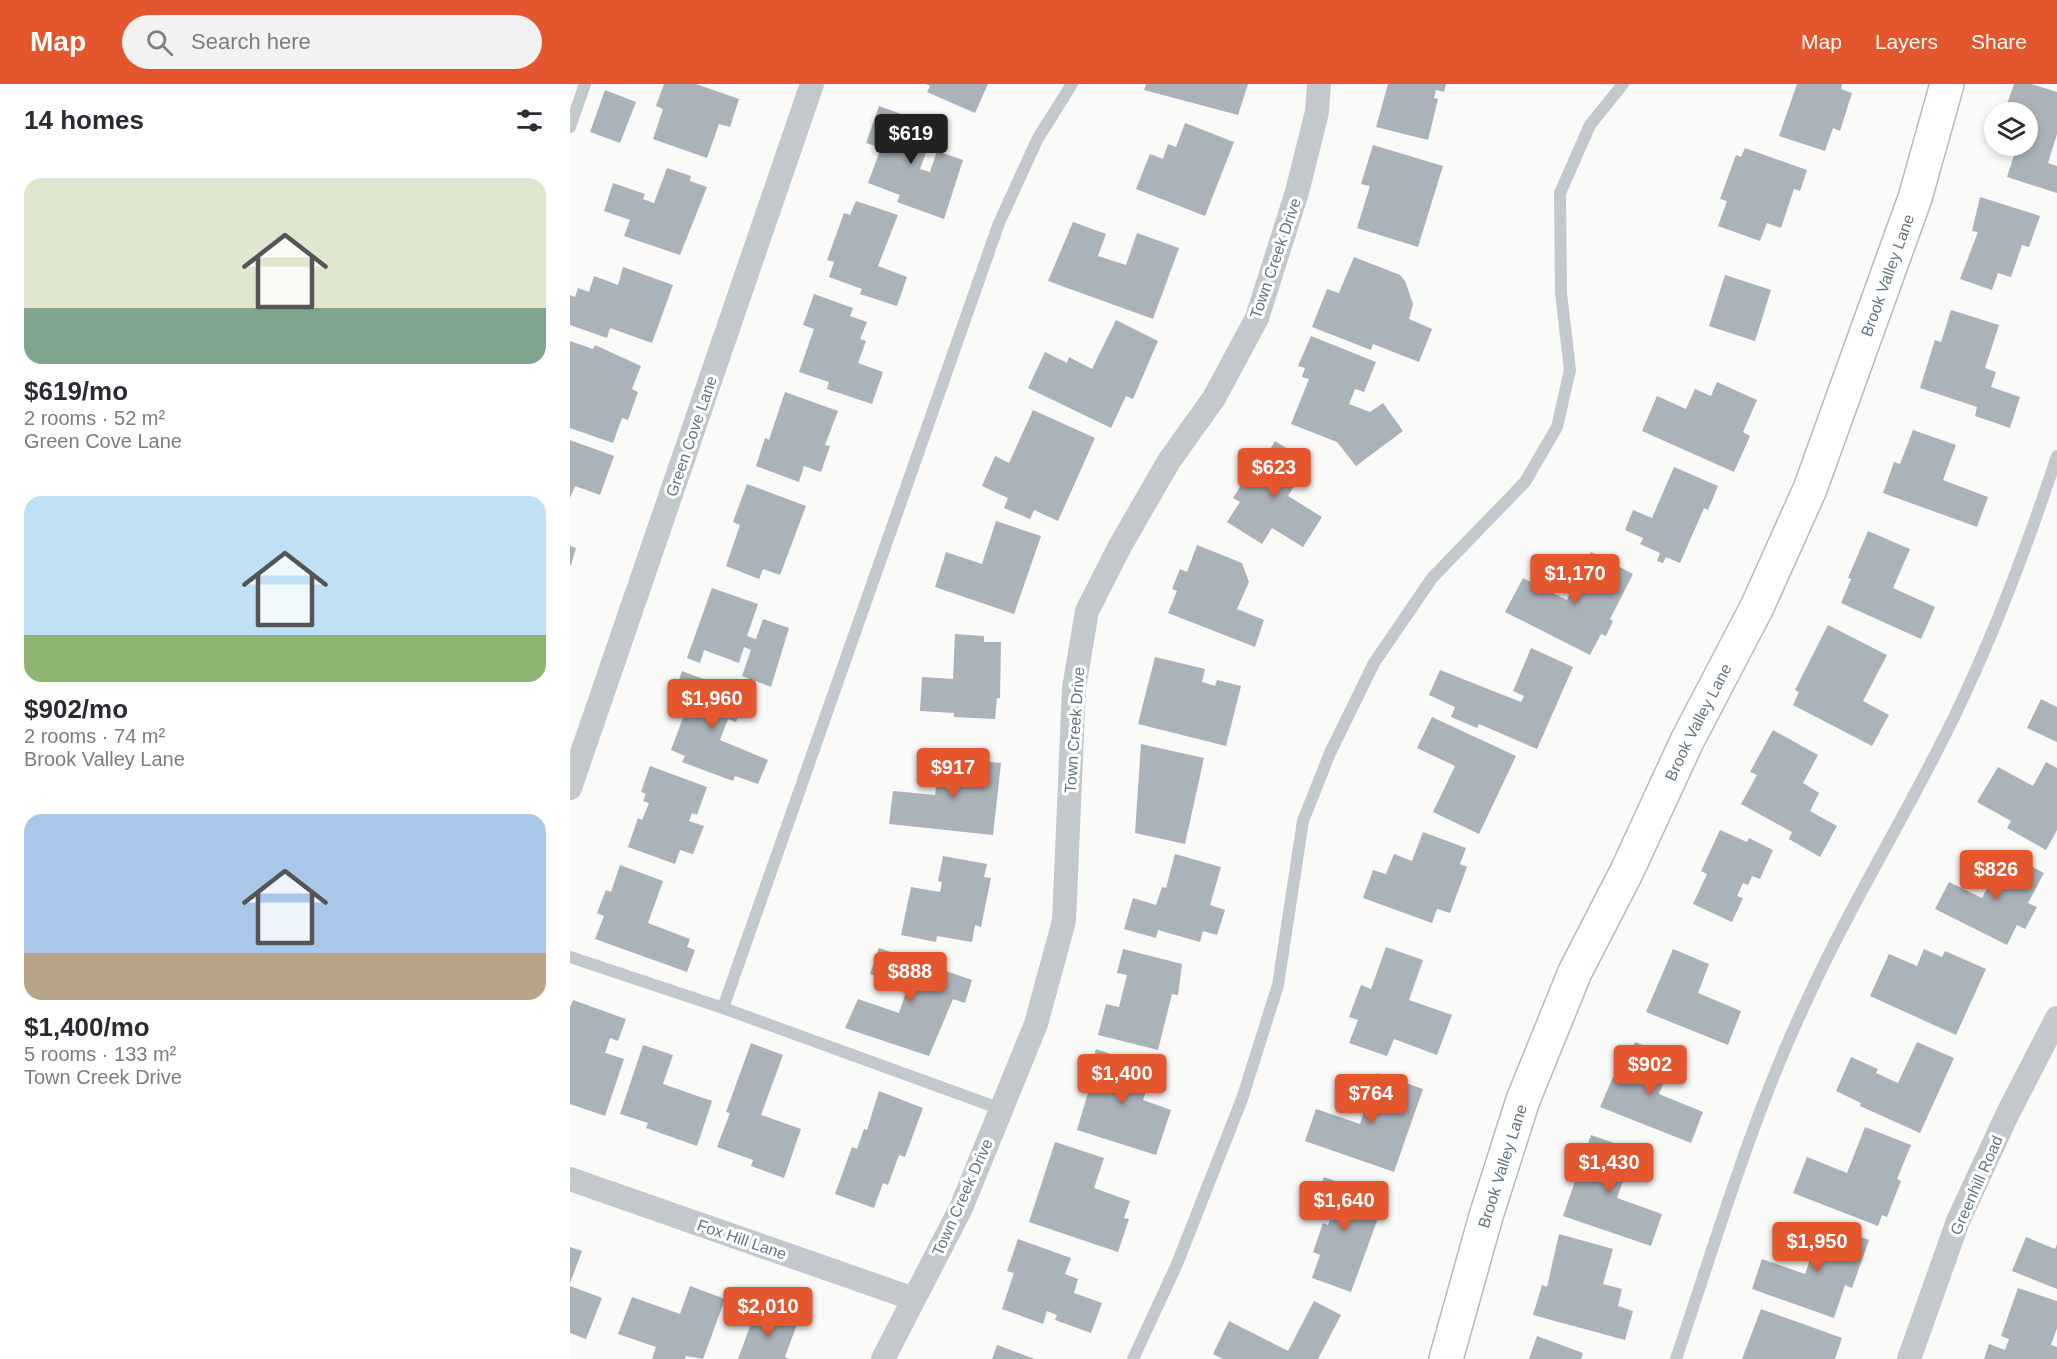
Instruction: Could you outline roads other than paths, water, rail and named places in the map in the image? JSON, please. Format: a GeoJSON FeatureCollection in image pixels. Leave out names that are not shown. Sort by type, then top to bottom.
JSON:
{"type":"FeatureCollection","features":[{"type":"Feature","properties":{"kind":"street","name":"Green Cove Lane"},"geometry":{"type":"LineString","coordinates":[[570,788],[812,84]]}},
{"type":"Feature","properties":{"kind":"street","name":"Town Creek Drive"},"geometry":{"type":"LineString","coordinates":[[883,1359],[961,1208],[1036,1024],[1064,921],[1074,688],[1087,611],[1120,546],[1169,461],[1214,398],[1257,318],[1297,192],[1317,112],[1319,84]]}},
{"type":"Feature","properties":{"kind":"street","name":"Brook Valley Lane"},"geometry":{"type":"LineString","coordinates":[[1446,1359],[1486,1216],[1523,1100],[1575,972],[1627,871],[1687,741],[1757,607],[1810,489],[1915,198],[1947,84]]}},
{"type":"Feature","properties":{"kind":"street","name":"Greenhill Road"},"geometry":{"type":"LineString","coordinates":[[1910,1359],[1958,1221],[2008,1113],[2057,1018]]}},
{"type":"Feature","properties":{"kind":"street","name":"Fox Hill Lane"},"geometry":{"type":"LineString","coordinates":[[570,1179],[914,1299]]}},
{"type":"Feature","properties":{"kind":"lane"},"geometry":{"type":"LineString","coordinates":[[570,127],[585,84]]}},
{"type":"Feature","properties":{"kind":"lane"},"geometry":{"type":"LineString","coordinates":[[723,1008],[999,223],[1038,138],[1072,84]]}},
{"type":"Feature","properties":{"kind":"lane"},"geometry":{"type":"LineString","coordinates":[[1133,1359],[1178,1264],[1242,1099],[1278,985],[1303,821],[1330,753],[1374,663],[1432,578],[1525,482],[1557,427],[1570,370],[1561,293],[1560,193],[1590,125],[1623,84]]}},
{"type":"Feature","properties":{"kind":"lane"},"geometry":{"type":"LineString","coordinates":[[1676,1359],[1742,1164],[1804,1006],[1839,930],[1956,714],[2025,555],[2057,456]]}},
{"type":"Feature","properties":{"kind":"lane"},"geometry":{"type":"LineString","coordinates":[[570,957],[723,1008],[1001,1109]]}}]}
